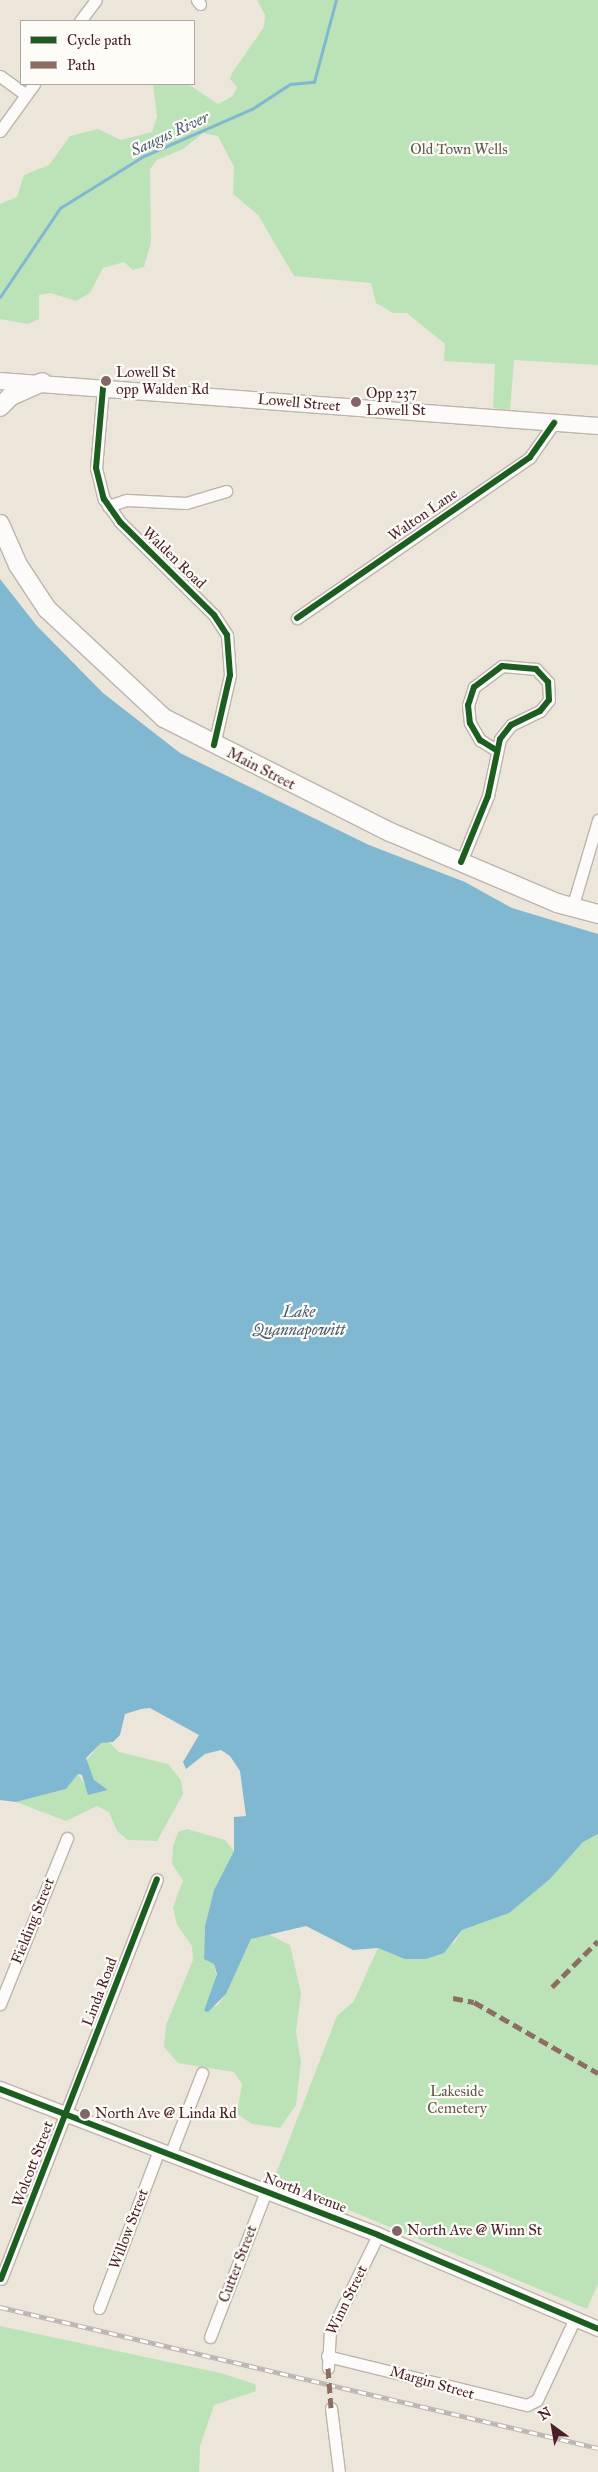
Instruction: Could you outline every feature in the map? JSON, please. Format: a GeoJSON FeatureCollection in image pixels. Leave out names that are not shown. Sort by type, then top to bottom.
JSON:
{"type":"FeatureCollection","features":[{"type":"Feature","properties":{"kind":"main road","name":"Lowell Street"},"geometry":{"type":"LineString","coordinates":[[0,381],[42,382],[598,426]]}},
{"type":"Feature","properties":{"kind":"main road"},"geometry":{"type":"LineString","coordinates":[[0,407],[11,396],[42,382]]}},
{"type":"Feature","properties":{"kind":"main road","name":"Main Street"},"geometry":{"type":"LineString","coordinates":[[0,524],[25,577],[55,617],[144,702],[214,745],[350,814],[572,908],[598,914]]}},
{"type":"Feature","properties":{"kind":"street"},"geometry":{"type":"LineString","coordinates":[[81,20],[96,0]]}},
{"type":"Feature","properties":{"kind":"street"},"geometry":{"type":"LineString","coordinates":[[0,76],[26,95]]}},
{"type":"Feature","properties":{"kind":"street"},"geometry":{"type":"LineString","coordinates":[[0,131],[33,85]]}},
{"type":"Feature","properties":{"kind":"street","name":"Walden Road"},"geometry":{"type":"LineString","coordinates":[[103,388],[96,468],[108,506],[224,630],[230,675],[214,745]]}},
{"type":"Feature","properties":{"kind":"street","name":"Walton Lane"},"geometry":{"type":"LineString","coordinates":[[296,618],[530,457],[554,423]]}},
{"type":"Feature","properties":{"kind":"street"},"geometry":{"type":"LineString","coordinates":[[108,506],[127,500],[186,503],[226,491]]}},
{"type":"Feature","properties":{"kind":"street"},"geometry":{"type":"LineString","coordinates":[[460,862],[488,796],[496,750],[508,728],[540,711],[549,700],[548,682],[536,669],[502,666],[474,687],[468,710],[472,728],[480,740],[496,750]]}},
{"type":"Feature","properties":{"kind":"street"},"geometry":{"type":"LineString","coordinates":[[572,908],[598,820]]}},
{"type":"Feature","properties":{"kind":"street","name":"Fielding Street"},"geometry":{"type":"LineString","coordinates":[[0,2004],[67,1838]]}},
{"type":"Feature","properties":{"kind":"street","name":"Linda Road"},"geometry":{"type":"LineString","coordinates":[[66,2114],[157,1879]]}},
{"type":"Feature","properties":{"kind":"street","name":"Willow Street"},"geometry":{"type":"LineString","coordinates":[[99,2308],[164,2152],[202,2073]]}},
{"type":"Feature","properties":{"kind":"street","name":"North Avenue"},"geometry":{"type":"LineString","coordinates":[[0,2089],[378,2235],[598,2329]]}},
{"type":"Feature","properties":{"kind":"street","name":"Wolcott Street"},"geometry":{"type":"LineString","coordinates":[[1,2279],[66,2114]]}},
{"type":"Feature","properties":{"kind":"street","name":"Cutter Street"},"geometry":{"type":"LineString","coordinates":[[210,2337],[266,2191]]}},
{"type":"Feature","properties":{"kind":"street","name":"Winn Street"},"geometry":{"type":"LineString","coordinates":[[327,2362],[330,2333],[378,2235]]}},
{"type":"Feature","properties":{"kind":"street","name":"Margin Street"},"geometry":{"type":"LineString","coordinates":[[327,2362],[524,2405],[537,2400],[575,2318]]}},
{"type":"Feature","properties":{"kind":"street"},"geometry":{"type":"LineString","coordinates":[[331,2408],[339,2472]]}},
{"type":"Feature","properties":{"kind":"green space","name":"Old Town Wells"},"geometry":{"type":"Polygon","coordinates":[[[257,0],[598,0],[598,365],[514,360],[510,410],[493,408],[495,364],[444,361],[445,344],[407,313],[393,313],[376,303],[371,283],[294,276],[258,215],[233,194],[234,167],[218,136],[203,133],[183,149],[157,160],[150,169],[151,242],[144,267],[133,270],[124,262],[103,268],[90,293],[76,301],[51,293],[39,295],[39,319],[28,324],[0,319],[0,204],[17,197],[24,175],[49,165],[70,136],[98,129],[121,140],[152,132],[157,117],[153,85],[190,85],[218,104],[233,96],[237,87],[230,79],[232,73],[264,27],[265,15],[257,0]]]}},
{"type":"Feature","properties":{"kind":"green space"},"geometry":{"type":"Polygon","coordinates":[[[109,1742],[119,1752],[168,1764],[181,1780],[183,1794],[157,1841],[128,1840],[117,1831],[109,1812],[97,1806],[66,1821],[16,1802],[66,1789],[78,1774],[91,1794],[108,1790],[94,1781],[85,1762],[101,1743],[109,1742]]]}},
{"type":"Feature","properties":{"kind":"green space"},"geometry":{"type":"Polygon","coordinates":[[[187,1829],[225,1840],[234,1851],[214,1890],[205,1926],[204,1956],[214,1964],[217,1979],[205,2011],[218,2005],[226,1994],[251,1939],[268,1934],[290,1945],[301,1993],[296,2032],[301,2062],[296,2105],[280,2128],[252,2124],[237,2114],[242,2084],[234,2072],[178,2063],[164,2047],[166,2025],[193,1960],[192,1946],[177,1925],[173,1907],[183,1880],[172,1864],[173,1846],[178,1832],[187,1829]]]}},
{"type":"Feature","properties":{"kind":"green space","name":"Lakeside Cemetery"},"geometry":{"type":"Polygon","coordinates":[[[598,1834],[598,2284],[587,2309],[274,2179],[337,2016],[354,2001],[378,1948],[401,1957],[454,1943],[462,1930],[508,1913],[550,1879],[583,1842],[598,1834]]]}},
{"type":"Feature","properties":{"kind":"green space"},"geometry":{"type":"Polygon","coordinates":[[[0,2326],[220,2373],[255,2384],[256,2391],[214,2405],[200,2446],[199,2472],[0,2472],[0,2326]]]}},
{"type":"Feature","properties":{"kind":"water","name":"Lake Quannapowitt"},"geometry":{"type":"Polygon","coordinates":[[[0,579],[37,626],[103,693],[180,753],[369,845],[465,882],[512,908],[598,934],[598,1834],[583,1842],[550,1879],[509,1913],[462,1930],[444,1953],[426,1959],[405,1959],[378,1948],[353,1950],[306,1926],[251,1939],[226,1994],[208,2012],[204,2011],[217,1974],[214,1964],[204,1959],[205,1926],[214,1890],[234,1851],[234,1817],[246,1816],[240,1771],[230,1756],[221,1750],[205,1754],[186,1769],[183,1762],[199,1735],[150,1708],[141,1709],[125,1714],[120,1735],[113,1742],[101,1743],[86,1758],[94,1780],[108,1790],[88,1795],[82,1775],[78,1774],[66,1789],[16,1802],[0,1800],[0,579]]]}},
{"type":"Feature","properties":{"kind":"waterway","name":"Saugus River"},"geometry":{"type":"LineString","coordinates":[[0,297],[60,208],[142,157],[252,109],[290,84],[314,82],[336,0]]}},
{"type":"Feature","properties":{"kind":"railway"},"geometry":{"type":"LineString","coordinates":[[0,2307],[598,2448]]}},
{"type":"Feature","properties":{"kind":"marked path"},"geometry":{"type":"LineString","coordinates":[[552,1987],[598,1941]]}},
{"type":"Feature","properties":{"kind":"marked path"},"geometry":{"type":"LineString","coordinates":[[453,1998],[474,2002],[598,2073]]}},
{"type":"Feature","properties":{"kind":"marked path"},"geometry":{"type":"LineString","coordinates":[[328,2368],[331,2408]]}},
{"type":"Feature","properties":{"kind":"cycle path"},"geometry":{"type":"LineString","coordinates":[[103,388],[96,468],[104,499],[120,522],[214,615],[227,635],[230,675],[214,745]]}},
{"type":"Feature","properties":{"kind":"cycle path"},"geometry":{"type":"LineString","coordinates":[[297,618],[530,457],[554,423]]}},
{"type":"Feature","properties":{"kind":"cycle path"},"geometry":{"type":"LineString","coordinates":[[461,862],[488,796],[500,739],[511,725],[540,711],[549,700],[548,682],[536,669],[502,666],[474,687],[468,705],[470,723],[480,740],[496,750]]}},
{"type":"Feature","properties":{"kind":"cycle path"},"geometry":{"type":"LineString","coordinates":[[1,2279],[157,1879]]}},
{"type":"Feature","properties":{"kind":"cycle path"},"geometry":{"type":"LineString","coordinates":[[0,2089],[378,2235],[598,2329]]}},
{"type":"Feature","properties":{"kind":"place","name":"Lowell St opp Walden Rd"},"geometry":{"type":"Point","coordinates":[106,381]}},
{"type":"Feature","properties":{"kind":"place","name":"Opp 237 Lowell St"},"geometry":{"type":"Point","coordinates":[356,402]}},
{"type":"Feature","properties":{"kind":"place","name":"North Ave @ Linda Rd"},"geometry":{"type":"Point","coordinates":[85,2114]}},
{"type":"Feature","properties":{"kind":"place","name":"North Ave @ Winn St"},"geometry":{"type":"Point","coordinates":[397,2231]}}]}
